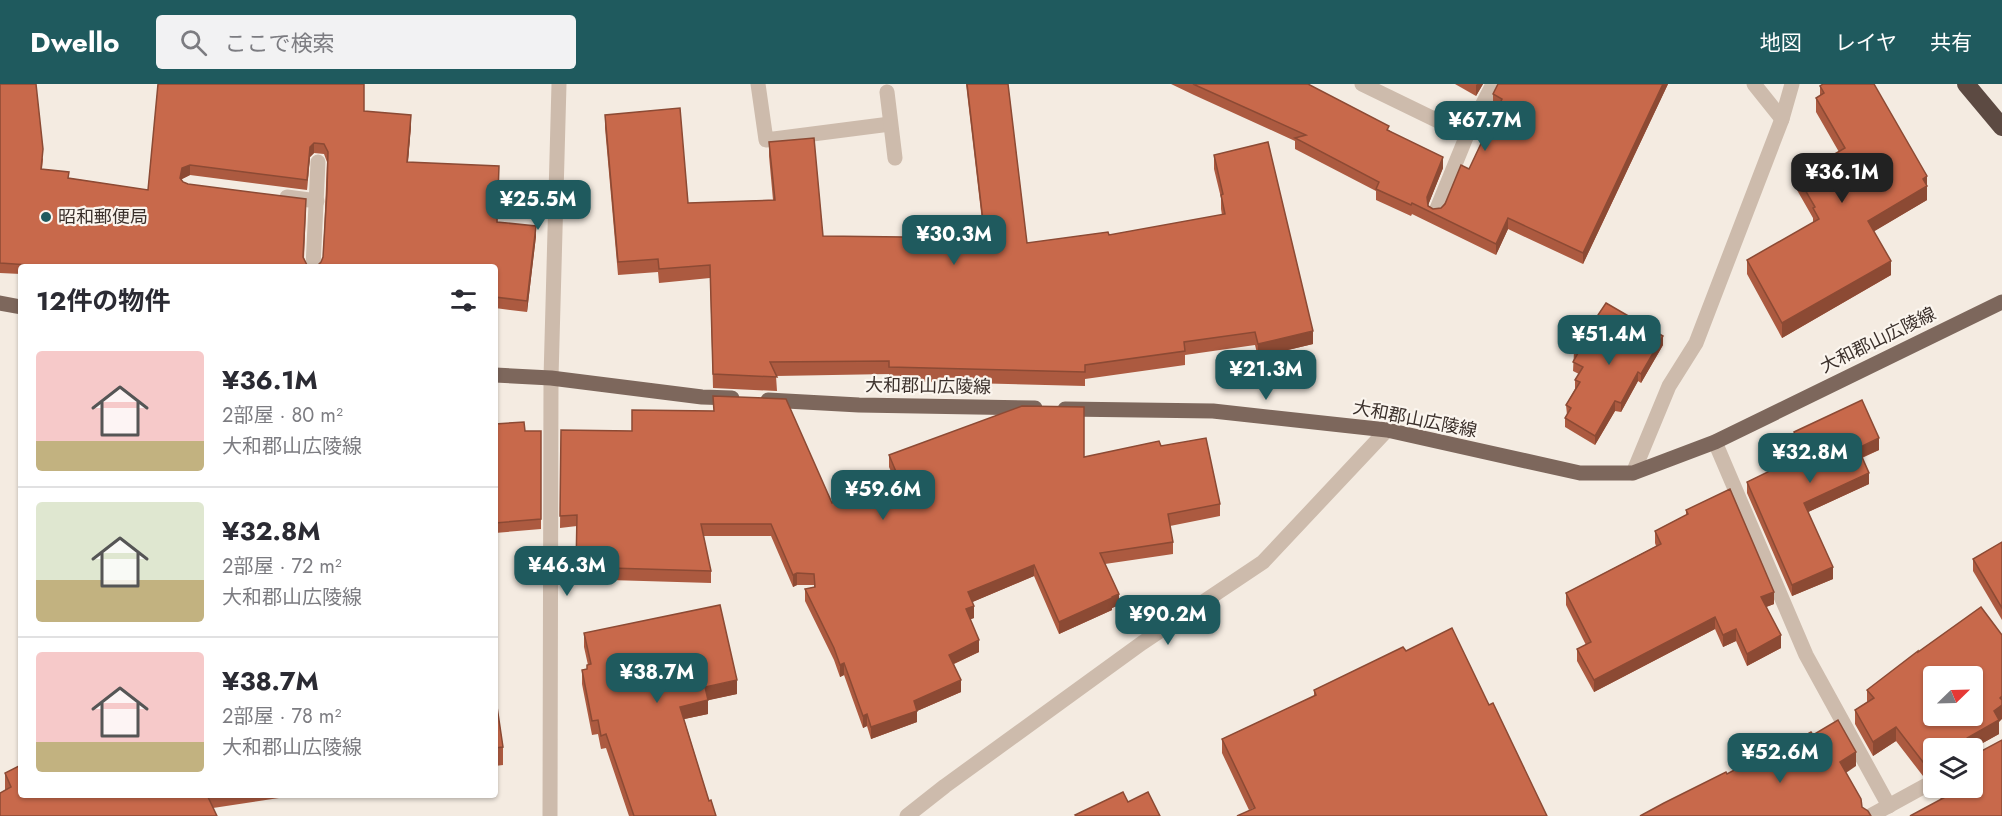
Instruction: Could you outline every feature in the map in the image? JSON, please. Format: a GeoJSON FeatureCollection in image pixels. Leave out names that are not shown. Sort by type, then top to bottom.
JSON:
{"type":"FeatureCollection","features":[{"type":"Feature","properties":{"kind":"highway"},"geometry":{"type":"LineString","coordinates":[[1966,84],[2002,126]]}},
{"type":"Feature","properties":{"kind":"main road","name":"大和郡山広陵線"},"geometry":{"type":"LineString","coordinates":[[498,375],[551,378],[702,397],[860,405],[1213,411],[1387,430],[1580,473],[1633,473],[1715,442],[2002,302]]}},
{"type":"Feature","properties":{"kind":"main road"},"geometry":{"type":"LineString","coordinates":[[0,303],[18,306]]}},
{"type":"Feature","properties":{"kind":"street"},"geometry":{"type":"LineString","coordinates":[[550,816],[551,378],[559,84]]}},
{"type":"Feature","properties":{"kind":"street"},"geometry":{"type":"LineString","coordinates":[[758,84],[766,140],[890,124]]}},
{"type":"Feature","properties":{"kind":"street"},"geometry":{"type":"LineString","coordinates":[[1362,84],[1467,135]]}},
{"type":"Feature","properties":{"kind":"street"},"geometry":{"type":"LineString","coordinates":[[1436,211],[1467,135],[1493,84]]}},
{"type":"Feature","properties":{"kind":"street"},"geometry":{"type":"LineString","coordinates":[[1754,84],[1782,119]]}},
{"type":"Feature","properties":{"kind":"street"},"geometry":{"type":"LineString","coordinates":[[1633,473],[1669,386],[1696,343],[1782,119],[1792,84]]}},
{"type":"Feature","properties":{"kind":"street"},"geometry":{"type":"LineString","coordinates":[[886,92],[896,158]]}},
{"type":"Feature","properties":{"kind":"street"},"geometry":{"type":"LineString","coordinates":[[313,264],[318,162]]}},
{"type":"Feature","properties":{"kind":"street"},"geometry":{"type":"LineString","coordinates":[[270,195],[316,201]]}},
{"type":"Feature","properties":{"kind":"street"},"geometry":{"type":"LineString","coordinates":[[912,815],[945,786],[1142,643],[1263,562],[1387,430]]}},
{"type":"Feature","properties":{"kind":"street"},"geometry":{"type":"LineString","coordinates":[[1715,442],[1806,656],[1889,806]]}},
{"type":"Feature","properties":{"kind":"street"},"geometry":{"type":"LineString","coordinates":[[1870,816],[1923,787]]}},
{"type":"Feature","properties":{"kind":"building"},"geometry":{"type":"Polygon","coordinates":[[[0,84],[36,84],[43,149],[41,169],[69,172],[68,178],[148,190],[158,84],[364,84],[364,111],[411,115],[407,162],[499,166],[497,222],[536,226],[527,301],[498,297],[498,264],[319,264],[323,257],[328,152],[324,144],[314,143],[310,147],[307,180],[190,165],[182,168],[180,178],[188,184],[306,199],[303,257],[306,264],[0,263],[0,84]]]}},
{"type":"Feature","properties":{"kind":"building"},"geometry":{"type":"Polygon","coordinates":[[[967,84],[1008,84],[1027,243],[1108,232],[1109,235],[1225,214],[1214,155],[1268,142],[1313,331],[1258,344],[1255,332],[1184,342],[1185,351],[1085,365],[1085,372],[889,367],[889,361],[770,362],[777,377],[713,374],[710,265],[659,269],[658,259],[618,262],[605,115],[680,108],[688,203],[775,200],[769,142],[814,138],[823,236],[985,238],[967,84]]]}},
{"type":"Feature","properties":{"kind":"building"},"geometry":{"type":"Polygon","coordinates":[[[1193,84],[1308,84],[1389,126],[1387,130],[1443,157],[1427,197],[1428,206],[1433,209],[1441,208],[1445,204],[1461,165],[1469,169],[1502,99],[1493,94],[1498,84],[1663,84],[1583,253],[1508,218],[1496,244],[1412,203],[1411,205],[1376,189],[1379,182],[1295,138],[1306,135],[1193,84]]]}},
{"type":"Feature","properties":{"kind":"building"},"geometry":{"type":"Polygon","coordinates":[[[1823,84],[1874,84],[1927,176],[1923,179],[1927,186],[1868,221],[1891,261],[1782,323],[1747,260],[1819,219],[1813,208],[1815,207],[1797,176],[1845,148],[1816,98],[1824,93],[1820,86],[1823,84]]]}},
{"type":"Feature","properties":{"kind":"building"},"geometry":{"type":"Polygon","coordinates":[[[1606,303],[1663,336],[1641,374],[1638,372],[1621,403],[1615,401],[1595,436],[1565,418],[1571,408],[1566,405],[1580,382],[1575,380],[1583,367],[1573,362],[1578,353],[1574,351],[1606,303]]]}},
{"type":"Feature","properties":{"kind":"building"},"geometry":{"type":"Polygon","coordinates":[[[713,396],[786,399],[832,503],[897,474],[889,455],[1022,406],[1084,407],[1084,457],[1159,441],[1161,446],[1206,438],[1220,504],[1168,514],[1173,542],[1100,553],[1119,594],[1059,622],[1034,565],[968,592],[974,606],[966,609],[979,640],[949,655],[961,680],[914,701],[917,711],[871,727],[867,714],[863,716],[844,663],[840,665],[805,589],[815,587],[814,574],[797,573],[793,575],[771,524],[701,524],[711,571],[576,567],[577,515],[560,516],[561,430],[632,431],[632,410],[714,411],[713,396]]]}},
{"type":"Feature","properties":{"kind":"building"},"geometry":{"type":"Polygon","coordinates":[[[1862,400],[1879,438],[1858,448],[1869,473],[1804,503],[1833,567],[1792,585],[1747,482],[1772,470],[1764,452],[1796,437],[1794,432],[1862,400]]]}},
{"type":"Feature","properties":{"kind":"building"},"geometry":{"type":"Polygon","coordinates":[[[524,422],[525,431],[541,431],[541,519],[498,523],[498,424],[524,422]]]}},
{"type":"Feature","properties":{"kind":"building"},"geometry":{"type":"Polygon","coordinates":[[[1730,489],[1774,592],[1761,597],[1781,635],[1747,654],[1736,629],[1723,635],[1715,617],[1594,680],[1577,649],[1591,642],[1566,593],[1661,544],[1655,531],[1688,514],[1686,510],[1730,489]]]}},
{"type":"Feature","properties":{"kind":"building"},"geometry":{"type":"Polygon","coordinates":[[[2002,542],[2002,608],[1973,559],[2002,542]]]}},
{"type":"Feature","properties":{"kind":"building"},"geometry":{"type":"Polygon","coordinates":[[[720,605],[737,680],[705,687],[708,700],[680,707],[709,801],[711,800],[716,816],[634,816],[606,734],[601,736],[598,720],[592,721],[582,670],[587,669],[587,665],[591,664],[584,633],[720,605]]]}},
{"type":"Feature","properties":{"kind":"building"},"geometry":{"type":"Polygon","coordinates":[[[1981,607],[2002,635],[2002,696],[2000,698],[2002,705],[1994,711],[1999,720],[1967,738],[1923,738],[1923,762],[1896,727],[1873,742],[1855,710],[1874,698],[1867,690],[1981,607]]]}},
{"type":"Feature","properties":{"kind":"building"},"geometry":{"type":"Polygon","coordinates":[[[1452,628],[1489,705],[1493,703],[1547,816],[1237,816],[1255,808],[1222,739],[1316,695],[1314,690],[1403,647],[1406,651],[1452,628]]]}},
{"type":"Feature","properties":{"kind":"building"},"geometry":{"type":"Polygon","coordinates":[[[498,713],[503,747],[498,748],[498,713]]]}},
{"type":"Feature","properties":{"kind":"building"},"geometry":{"type":"Polygon","coordinates":[[[1838,720],[1856,752],[1840,762],[1861,799],[1862,807],[1871,816],[1640,816],[1781,745],[1783,748],[1811,732],[1813,735],[1838,720]]]}},
{"type":"Feature","properties":{"kind":"building"},"geometry":{"type":"Polygon","coordinates":[[[2002,740],[2002,816],[1910,816],[1943,798],[1983,798],[1983,750],[2002,740]]]}},
{"type":"Feature","properties":{"kind":"building"},"geometry":{"type":"Polygon","coordinates":[[[18,766],[18,798],[208,798],[217,816],[0,816],[0,793],[11,787],[5,773],[18,766]]]}},
{"type":"Feature","properties":{"kind":"building"},"geometry":{"type":"Polygon","coordinates":[[[1123,792],[1128,802],[1148,792],[1160,816],[1075,815],[1123,792]]]}},
{"type":"Feature","properties":{"kind":"place","name":"昭和郵便局"},"geometry":{"type":"Point","coordinates":[46,217]}}]}
